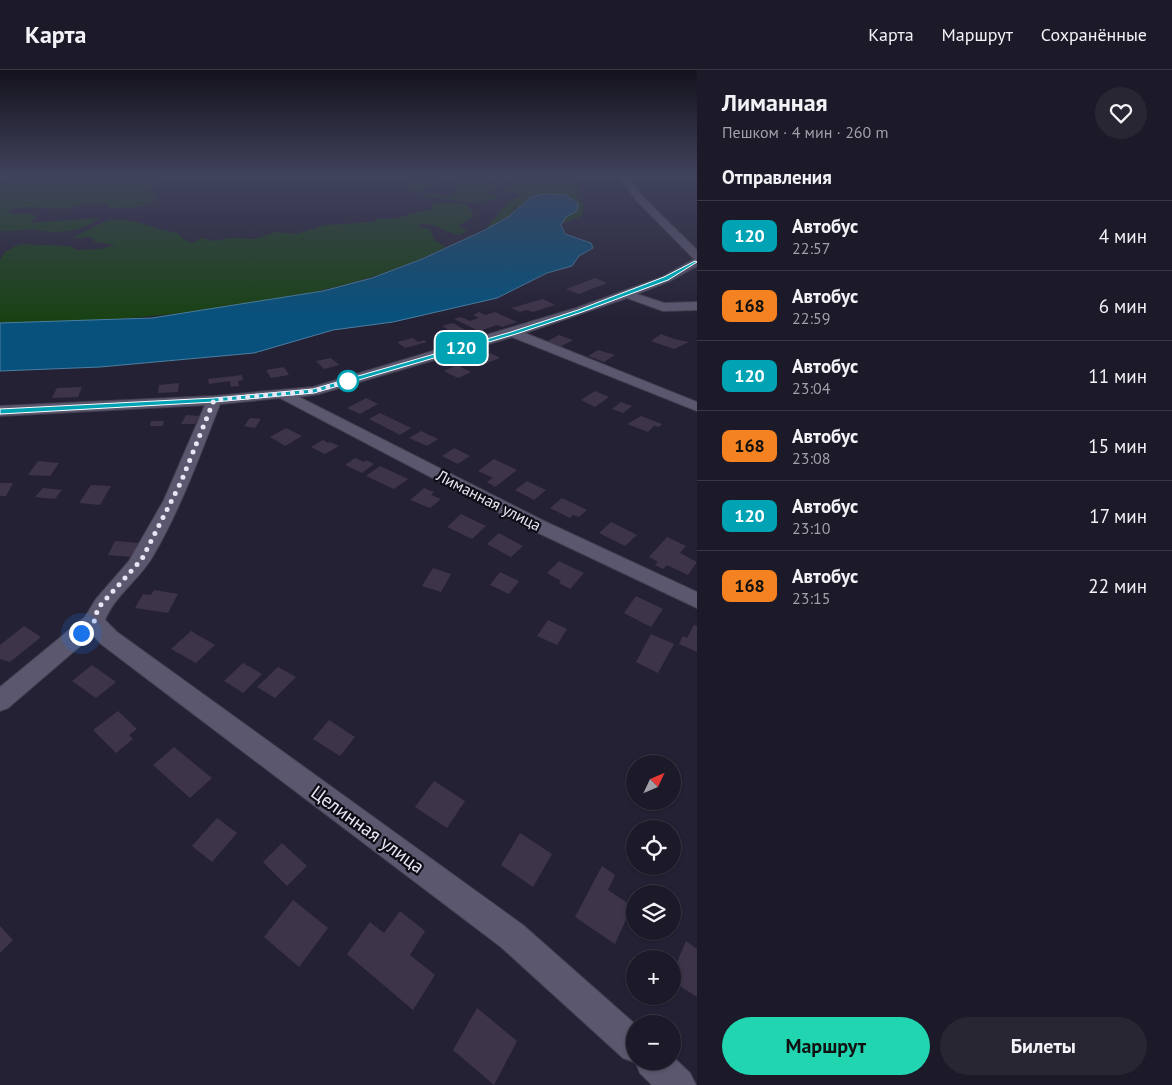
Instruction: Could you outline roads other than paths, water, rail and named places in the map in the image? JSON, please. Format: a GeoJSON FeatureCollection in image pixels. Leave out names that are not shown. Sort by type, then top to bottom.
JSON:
{"type":"FeatureCollection","features":[{"type":"Feature","properties":{"kind":"street"},"geometry":{"type":"LineString","coordinates":[[666,223],[687,242],[697,257]]}},
{"type":"Feature","properties":{"kind":"street"},"geometry":{"type":"LineString","coordinates":[[0,411],[214,400],[314,391],[513,333],[628,294],[666,279],[697,262]]}},
{"type":"Feature","properties":{"kind":"street"},"geometry":{"type":"LineString","coordinates":[[628,294],[663,306],[697,306]]}},
{"type":"Feature","properties":{"kind":"street"},"geometry":{"type":"LineString","coordinates":[[513,333],[697,407]]}},
{"type":"Feature","properties":{"kind":"street","name":"Лиманная улица"},"geometry":{"type":"LineString","coordinates":[[284,395],[537,525],[697,601]]}},
{"type":"Feature","properties":{"kind":"street"},"geometry":{"type":"LineString","coordinates":[[0,701],[94,622],[98,608],[142,559],[181,482],[214,400]]}},
{"type":"Feature","properties":{"kind":"street","name":"Целинная улица"},"geometry":{"type":"LineString","coordinates":[[94,622],[109,638],[512,936],[626,1038]]}},
{"type":"Feature","properties":{"kind":"street"},"geometry":{"type":"LineString","coordinates":[[662,1070],[678,1085]]}},
{"type":"Feature","properties":{"kind":"water"},"geometry":{"type":"Polygon","coordinates":[[[497,223],[562,223],[565,234],[591,243],[593,248],[579,256],[572,266],[547,273],[497,298],[393,322],[333,330],[254,353],[100,367],[0,371],[0,323],[152,318],[323,291],[372,278],[422,259],[497,223]]]}}]}
